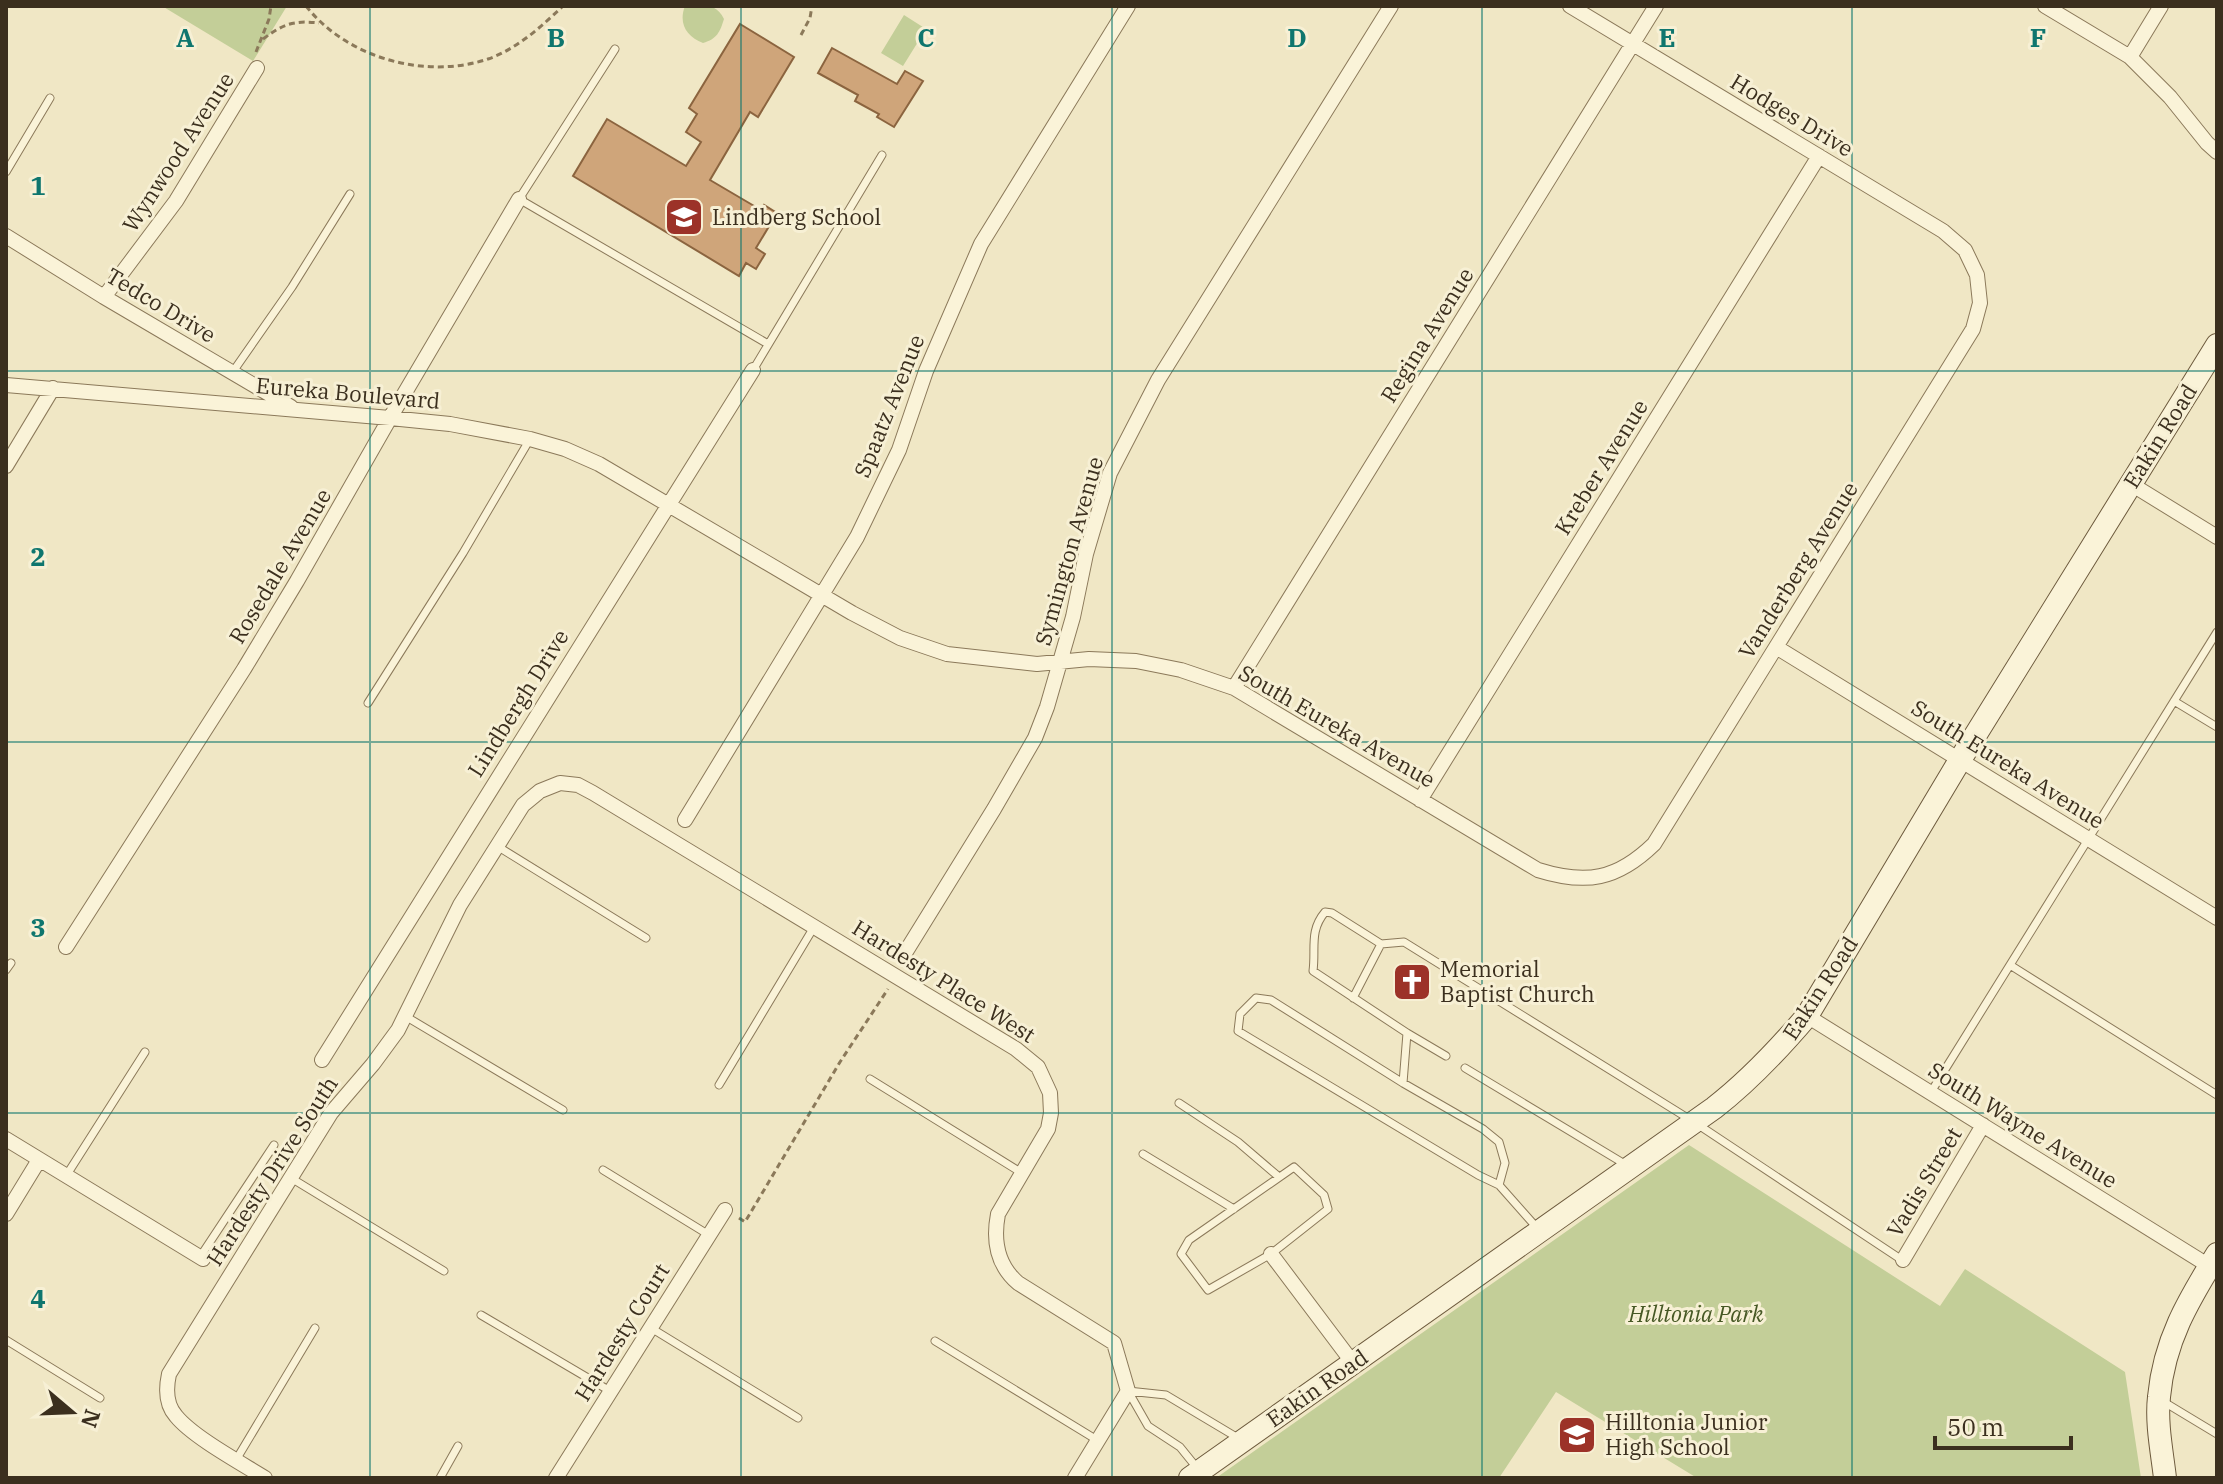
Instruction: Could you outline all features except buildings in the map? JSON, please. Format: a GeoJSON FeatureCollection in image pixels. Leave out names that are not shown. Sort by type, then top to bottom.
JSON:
{"type":"FeatureCollection","features":[{"type":"Feature","properties":{"kind":"street","name":"Spaatz Avenue"},"geometry":{"type":"LineString","coordinates":[[685,820],[857,537],[899,450],[926,371],[981,244],[1128,6]]}},
{"type":"Feature","properties":{"kind":"street","name":"Symington Avenue"},"geometry":{"type":"LineString","coordinates":[[905,953],[1035,738],[1073,617],[1086,554],[1110,473],[1158,380],[1391,6]]}},
{"type":"Feature","properties":{"kind":"street","name":"Hodges Drive"},"geometry":{"type":"LineString","coordinates":[[1570,6],[1943,231],[1965,250],[1977,275]]}},
{"type":"Feature","properties":{"kind":"street","name":"Regina Avenue"},"geometry":{"type":"LineString","coordinates":[[1234,688],[1656,6]]}},
{"type":"Feature","properties":{"kind":"street"},"geometry":{"type":"LineString","coordinates":[[2045,6],[2130,57],[2170,97],[2217,152]]}},
{"type":"Feature","properties":{"kind":"street"},"geometry":{"type":"LineString","coordinates":[[2130,57],[2161,6]]}},
{"type":"Feature","properties":{"kind":"street","name":"Wynwood Avenue"},"geometry":{"type":"LineString","coordinates":[[104,297],[176,201],[257,68]]}},
{"type":"Feature","properties":{"kind":"street","name":"Kreber Avenue"},"geometry":{"type":"LineString","coordinates":[[1420,800],[1819,156]]}},
{"type":"Feature","properties":{"kind":"street","name":"Rosedale Avenue"},"geometry":{"type":"LineString","coordinates":[[66,947],[259,644],[519,199]]}},
{"type":"Feature","properties":{"kind":"street","name":"Tedco Drive"},"geometry":{"type":"LineString","coordinates":[[6,236],[295,409]]}},
{"type":"Feature","properties":{"kind":"street","name":"Vanderberg Avenue"},"geometry":{"type":"LineString","coordinates":[[1620,870],[1654,844],[1973,329],[1980,303],[1977,275]]}},
{"type":"Feature","properties":{"kind":"street","name":"Eakin Road"},"geometry":{"type":"LineString","coordinates":[[1195,1475],[1694,1122],[1753,1075],[1807,1016],[1960,760],[2217,345]]}},
{"type":"Feature","properties":{"kind":"street","name":"Lindbergh Drive"},"geometry":{"type":"LineString","coordinates":[[322,1060],[753,370]]}},
{"type":"Feature","properties":{"kind":"street","name":"Eureka Boulevard"},"geometry":{"type":"LineString","coordinates":[[6,385],[450,424],[565,449],[599,464],[670,504]]}},
{"type":"Feature","properties":{"kind":"street"},"geometry":{"type":"LineString","coordinates":[[6,466],[53,388]]}},
{"type":"Feature","properties":{"kind":"street"},"geometry":{"type":"LineString","coordinates":[[2131,484],[2217,537]]}},
{"type":"Feature","properties":{"kind":"street","name":"South Eureka Avenue"},"geometry":{"type":"LineString","coordinates":[[670,504],[900,638],[936,651],[1037,664],[1089,659],[1136,661],[1181,670],[1234,688],[1538,870],[1579,879],[1602,877],[1620,870]]}},
{"type":"Feature","properties":{"kind":"street","name":"South Eureka Avenue"},"geometry":{"type":"LineString","coordinates":[[1776,647],[2217,918]]}},
{"type":"Feature","properties":{"kind":"street","name":"Hardesty Drive South"},"geometry":{"type":"LineString","coordinates":[[236,1460],[176,1417],[166,1387],[169,1374],[331,1113],[373,1064],[405,1016],[460,905],[523,805],[540,791],[560,783]]}},
{"type":"Feature","properties":{"kind":"street","name":"Hardesty Place West"},"geometry":{"type":"LineString","coordinates":[[560,783],[578,785],[593,793],[1016,1049],[1038,1067],[1050,1093],[1048,1129],[998,1214],[995,1230],[1000,1259],[1009,1276],[1018,1283],[1114,1343],[1128,1391]]}},
{"type":"Feature","properties":{"kind":"street","name":"South Wayne Avenue"},"geometry":{"type":"LineString","coordinates":[[1807,1016],[2214,1264]]}},
{"type":"Feature","properties":{"kind":"street","name":"Vadis Street"},"geometry":{"type":"LineString","coordinates":[[1903,1260],[1983,1125]]}},
{"type":"Feature","properties":{"kind":"street"},"geometry":{"type":"LineString","coordinates":[[6,1139],[201,1258]]}},
{"type":"Feature","properties":{"kind":"street"},"geometry":{"type":"LineString","coordinates":[[6,1214],[39,1160]]}},
{"type":"Feature","properties":{"kind":"street","name":"Hardesty Court"},"geometry":{"type":"LineString","coordinates":[[556,1478],[725,1210]]}},
{"type":"Feature","properties":{"kind":"street"},"geometry":{"type":"LineString","coordinates":[[1271,1254],[1353,1363]]}},
{"type":"Feature","properties":{"kind":"street"},"geometry":{"type":"LineString","coordinates":[[2165,1478],[2158,1399],[2166,1357],[2184,1308],[2214,1264]]}},
{"type":"Feature","properties":{"kind":"street"},"geometry":{"type":"LineString","coordinates":[[1075,1478],[1128,1391]]}},
{"type":"Feature","properties":{"kind":"street"},"geometry":{"type":"LineString","coordinates":[[236,1460],[265,1478]]}},
{"type":"Feature","properties":{"kind":"lane"},"geometry":{"type":"LineString","coordinates":[[615,49],[519,199],[768,344]]}},
{"type":"Feature","properties":{"kind":"lane"},"geometry":{"type":"LineString","coordinates":[[6,172],[50,98]]}},
{"type":"Feature","properties":{"kind":"lane"},"geometry":{"type":"LineString","coordinates":[[753,370],[882,155]]}},
{"type":"Feature","properties":{"kind":"lane"},"geometry":{"type":"LineString","coordinates":[[232,373],[292,287],[350,194]]}},
{"type":"Feature","properties":{"kind":"lane"},"geometry":{"type":"LineString","coordinates":[[368,703],[463,553],[530,439]]}},
{"type":"Feature","properties":{"kind":"lane"},"geometry":{"type":"LineString","coordinates":[[1931,1093],[2217,632]]}},
{"type":"Feature","properties":{"kind":"lane"},"geometry":{"type":"LineString","coordinates":[[2174,701],[2217,727]]}},
{"type":"Feature","properties":{"kind":"lane"},"geometry":{"type":"LineString","coordinates":[[497,846],[646,938]]}},
{"type":"Feature","properties":{"kind":"lane"},"geometry":{"type":"LineString","coordinates":[[1446,1056],[1313,971],[1313,933],[1317,921],[1325,912],[1332,913],[1381,944],[1404,942],[1694,1122],[1903,1260]]}},
{"type":"Feature","properties":{"kind":"lane"},"geometry":{"type":"LineString","coordinates":[[719,1085],[814,927]]}},
{"type":"Feature","properties":{"kind":"lane"},"geometry":{"type":"LineString","coordinates":[[1353,998],[1381,944]]}},
{"type":"Feature","properties":{"kind":"lane"},"geometry":{"type":"LineString","coordinates":[[2010,965],[2217,1095]]}},
{"type":"Feature","properties":{"kind":"lane"},"geometry":{"type":"LineString","coordinates":[[1499,1185],[1505,1163],[1499,1142],[1483,1129],[1271,1000],[1256,998],[1240,1014],[1238,1031],[1499,1185],[1540,1231]]}},
{"type":"Feature","properties":{"kind":"lane"},"geometry":{"type":"LineString","coordinates":[[405,1016],[563,1110]]}},
{"type":"Feature","properties":{"kind":"lane"},"geometry":{"type":"LineString","coordinates":[[1403,1083],[1407,1033]]}},
{"type":"Feature","properties":{"kind":"lane"},"geometry":{"type":"LineString","coordinates":[[66,1176],[145,1052]]}},
{"type":"Feature","properties":{"kind":"lane"},"geometry":{"type":"LineString","coordinates":[[1465,1068],[1630,1167]]}},
{"type":"Feature","properties":{"kind":"lane"},"geometry":{"type":"LineString","coordinates":[[870,1079],[1022,1173]]}},
{"type":"Feature","properties":{"kind":"lane"},"geometry":{"type":"LineString","coordinates":[[1179,1103],[1238,1142],[1279,1177]]}},
{"type":"Feature","properties":{"kind":"lane"},"geometry":{"type":"LineString","coordinates":[[201,1258],[274,1145]]}},
{"type":"Feature","properties":{"kind":"lane"},"geometry":{"type":"LineString","coordinates":[[1143,1154],[1234,1209]]}},
{"type":"Feature","properties":{"kind":"lane"},"geometry":{"type":"LineString","coordinates":[[1294,1167],[1324,1195],[1328,1209],[1271,1254],[1208,1290],[1181,1254],[1189,1240],[1279,1177],[1294,1167]]}},
{"type":"Feature","properties":{"kind":"lane"},"geometry":{"type":"LineString","coordinates":[[603,1170],[709,1235]]}},
{"type":"Feature","properties":{"kind":"lane"},"geometry":{"type":"LineString","coordinates":[[291,1178],[444,1271]]}},
{"type":"Feature","properties":{"kind":"lane"},"geometry":{"type":"LineString","coordinates":[[481,1315],[610,1391]]}},
{"type":"Feature","properties":{"kind":"lane"},"geometry":{"type":"LineString","coordinates":[[236,1460],[315,1328]]}},
{"type":"Feature","properties":{"kind":"lane"},"geometry":{"type":"LineString","coordinates":[[651,1328],[798,1418]]}},
{"type":"Feature","properties":{"kind":"lane"},"geometry":{"type":"LineString","coordinates":[[6,1340],[100,1398]]}},
{"type":"Feature","properties":{"kind":"lane"},"geometry":{"type":"LineString","coordinates":[[935,1341],[1097,1440]]}},
{"type":"Feature","properties":{"kind":"lane"},"geometry":{"type":"LineString","coordinates":[[1128,1391],[1166,1395],[1243,1441]]}},
{"type":"Feature","properties":{"kind":"lane","name":"Hardesty Place West"},"geometry":{"type":"LineString","coordinates":[[1128,1391],[1148,1426],[1180,1447],[1195,1475]]}},
{"type":"Feature","properties":{"kind":"lane"},"geometry":{"type":"LineString","coordinates":[[2158,1399],[2217,1434]]}},
{"type":"Feature","properties":{"kind":"lane"},"geometry":{"type":"LineString","coordinates":[[440,1478],[458,1446]]}},
{"type":"Feature","properties":{"kind":"path"},"geometry":{"type":"LineString","coordinates":[[257,68],[253,61],[271,6]]}},
{"type":"Feature","properties":{"kind":"path"},"geometry":{"type":"LineString","coordinates":[[306,6],[319,23],[350,44],[381,57],[415,66],[452,67],[490,58],[529,37],[563,6]]}},
{"type":"Feature","properties":{"kind":"path"},"geometry":{"type":"LineString","coordinates":[[801,35],[812,6]]}},
{"type":"Feature","properties":{"kind":"path"},"geometry":{"type":"LineString","coordinates":[[261,41],[281,26],[303,21],[319,23]]}},
{"type":"Feature","properties":{"kind":"path"},"geometry":{"type":"LineString","coordinates":[[725,1210],[745,1222],[840,1062],[897,977]]}},
{"type":"Feature","properties":{"kind":"green space"},"geometry":{"type":"Polygon","coordinates":[[[162,6],[287,6],[253,61],[162,6]]]}},
{"type":"Feature","properties":{"kind":"green space"},"geometry":{"type":"Polygon","coordinates":[[[685,6],[708,6],[721,14],[724,19],[715,37],[703,43],[688,33],[683,24],[685,6]]]}},
{"type":"Feature","properties":{"kind":"green space"},"geometry":{"type":"Polygon","coordinates":[[[904,15],[926,29],[903,66],[881,53],[904,15]]]}},
{"type":"Feature","properties":{"kind":"green space","name":"Hilltonia Park"},"geometry":{"type":"Polygon","coordinates":[[[1689,1145],[1940,1306],[1965,1269],[2125,1372],[2141,1478],[1697,1478],[1556,1392],[1499,1478],[1216,1478],[1689,1145]]]}},
{"type":"Feature","properties":{"kind":"place","name":"Lindberg School"},"geometry":{"type":"Point","coordinates":[684,217]}},
{"type":"Feature","properties":{"kind":"place","name":"Memorial Baptist Church"},"geometry":{"type":"Point","coordinates":[1412,982]}},
{"type":"Feature","properties":{"kind":"place","name":"Hilltonia Junior High School"},"geometry":{"type":"Point","coordinates":[1577,1435]}}]}
